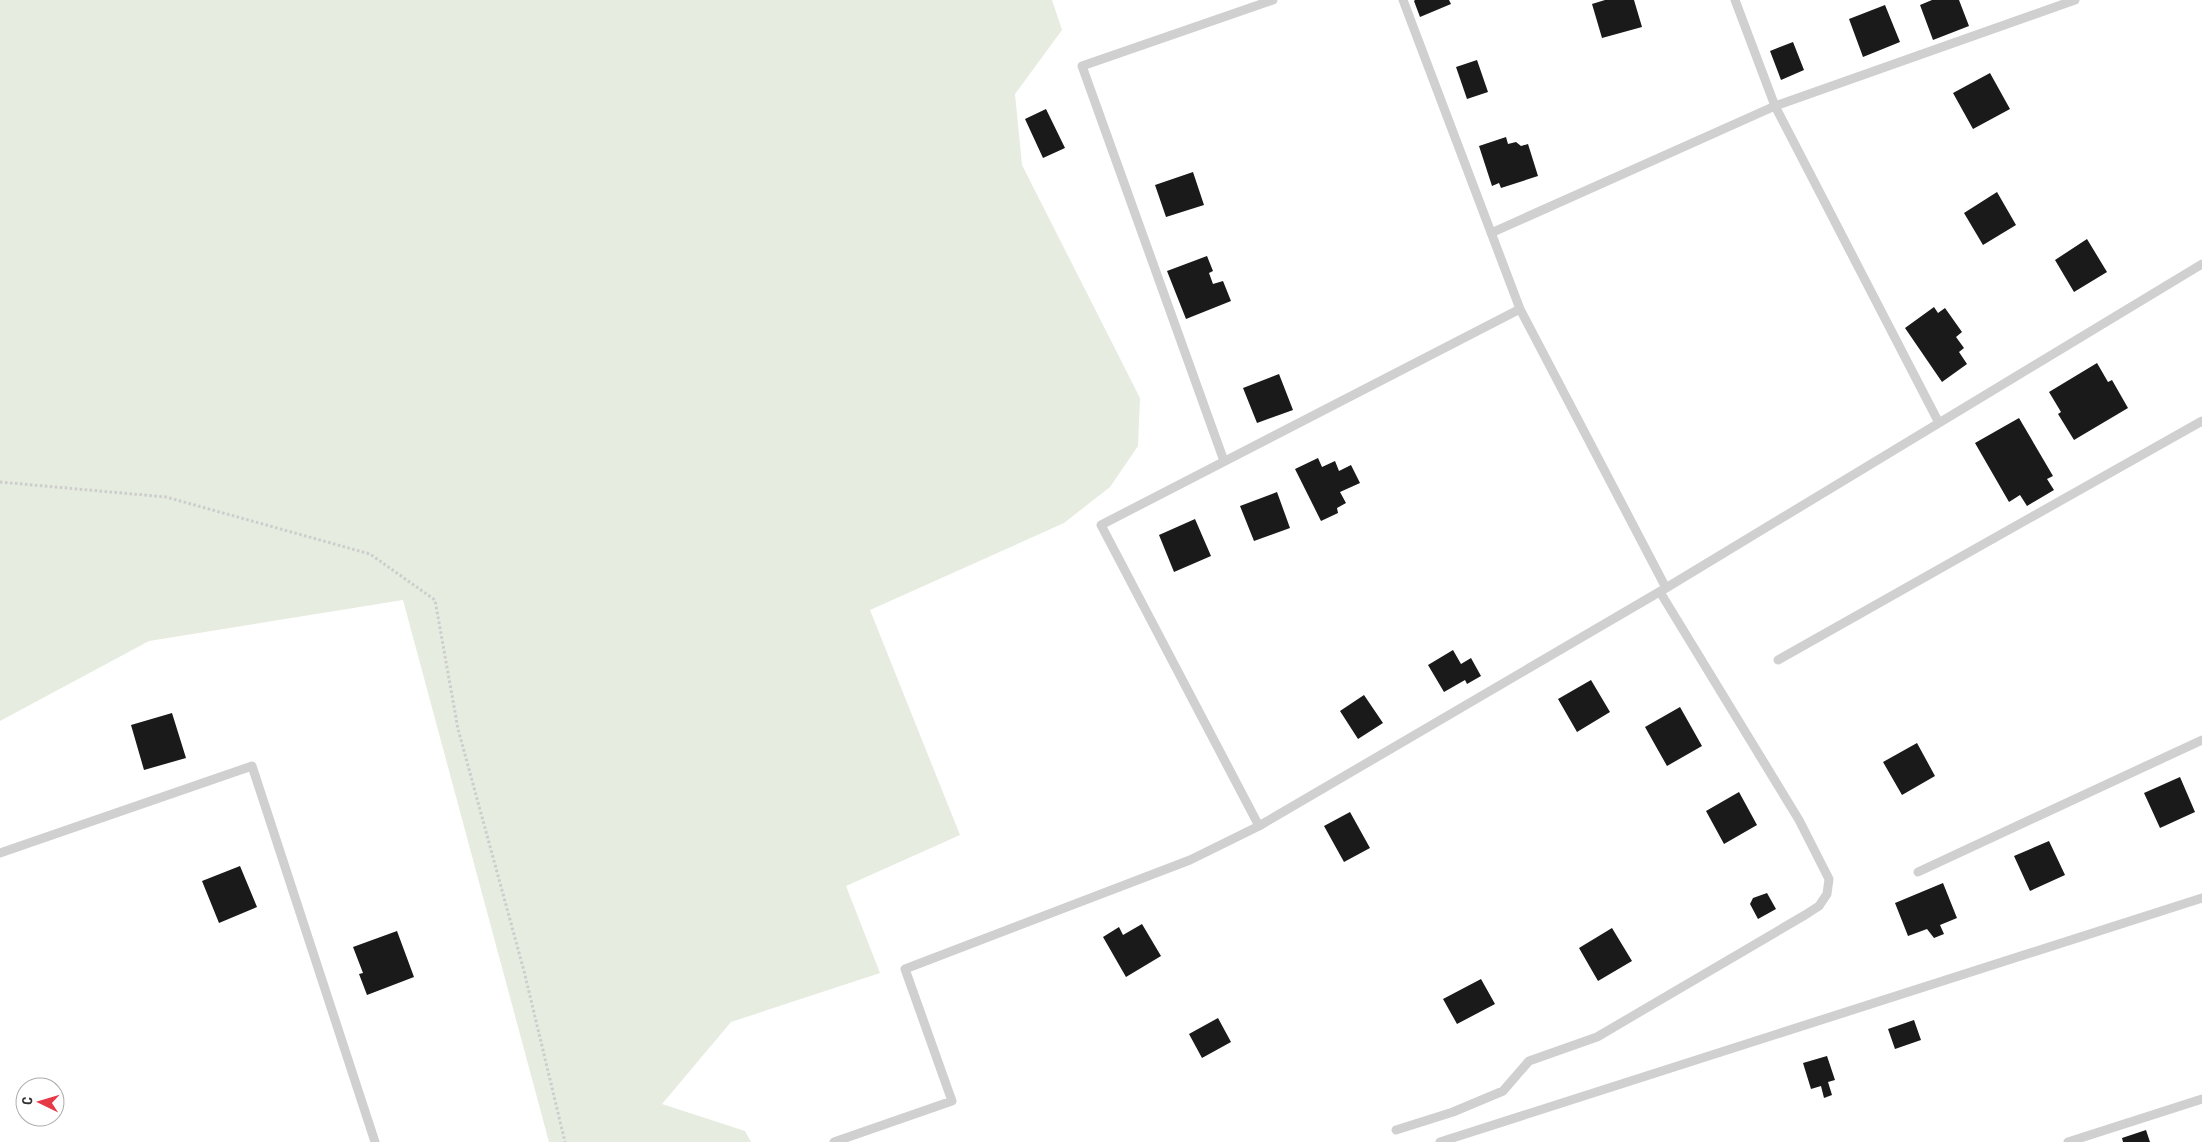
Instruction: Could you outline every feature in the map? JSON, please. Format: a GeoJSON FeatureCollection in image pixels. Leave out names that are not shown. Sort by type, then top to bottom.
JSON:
{"type":"FeatureCollection","features":[{"type":"Feature","properties":{"kind":"lane"},"geometry":{"type":"LineString","coordinates":[[1224,461],[1082,66],[1273,0]]}},
{"type":"Feature","properties":{"kind":"lane"},"geometry":{"type":"LineString","coordinates":[[1396,1130],[1453,1112],[1503,1091],[1529,1061],[1597,1037],[1819,906],[1827,894],[1829,879],[1799,820],[1663,590],[1520,309],[1402,0]]}},
{"type":"Feature","properties":{"kind":"lane"},"geometry":{"type":"LineString","coordinates":[[1736,0],[1775,106],[1939,423]]}},
{"type":"Feature","properties":{"kind":"lane"},"geometry":{"type":"LineString","coordinates":[[1491,233],[1775,106],[2075,0]]}},
{"type":"Feature","properties":{"kind":"lane"},"geometry":{"type":"LineString","coordinates":[[834,1142],[952,1101],[906,969],[1190,860],[1259,826],[1663,590],[2202,264]]}},
{"type":"Feature","properties":{"kind":"lane"},"geometry":{"type":"LineString","coordinates":[[1259,826],[1101,525],[1520,309]]}},
{"type":"Feature","properties":{"kind":"lane"},"geometry":{"type":"LineString","coordinates":[[1778,660],[2202,421]]}},
{"type":"Feature","properties":{"kind":"lane"},"geometry":{"type":"LineString","coordinates":[[1918,872],[2202,740]]}},
{"type":"Feature","properties":{"kind":"lane"},"geometry":{"type":"LineString","coordinates":[[0,853],[252,766],[375,1142]]}},
{"type":"Feature","properties":{"kind":"lane"},"geometry":{"type":"LineString","coordinates":[[1440,1142],[2202,898]]}},
{"type":"Feature","properties":{"kind":"lane"},"geometry":{"type":"LineString","coordinates":[[2068,1142],[2202,1099]]}},
{"type":"Feature","properties":{"kind":"path"},"geometry":{"type":"LineString","coordinates":[[0,482],[166,497],[370,554],[435,600],[458,729],[524,971],[565,1142]]}},
{"type":"Feature","properties":{"kind":"shaded area"},"geometry":{"type":"Polygon","coordinates":[[[0,0],[1052,0],[1062,30],[1015,94],[1022,165],[1140,398],[1138,446],[1110,487],[1064,523],[870,610],[960,835],[846,886],[880,973],[731,1022],[662,1104],[745,1131],[751,1142],[549,1142],[403,600],[149,641],[0,721],[0,0]]]}},
{"type":"Feature","properties":{"kind":"building"},"geometry":{"type":"Polygon","coordinates":[[[1415,0],[1449,0],[1451,4],[1420,17],[1415,0]]]}},
{"type":"Feature","properties":{"kind":"building"},"geometry":{"type":"Polygon","coordinates":[[[1605,0],[1634,0],[1642,27],[1602,38],[1592,4],[1605,0]]]}},
{"type":"Feature","properties":{"kind":"building"},"geometry":{"type":"Polygon","coordinates":[[[1932,0],[1959,0],[1969,26],[1933,40],[1920,5],[1932,0]]]}},
{"type":"Feature","properties":{"kind":"building"},"geometry":{"type":"Polygon","coordinates":[[[1885,5],[1900,42],[1863,57],[1849,19],[1885,5]]]}},
{"type":"Feature","properties":{"kind":"building"},"geometry":{"type":"Polygon","coordinates":[[[1793,42],[1804,70],[1781,80],[1770,51],[1793,42]]]}},
{"type":"Feature","properties":{"kind":"building"},"geometry":{"type":"Polygon","coordinates":[[[1477,60],[1488,92],[1467,99],[1456,67],[1477,60]]]}},
{"type":"Feature","properties":{"kind":"building"},"geometry":{"type":"Polygon","coordinates":[[[1990,73],[2010,109],[1973,129],[1953,93],[1990,73]]]}},
{"type":"Feature","properties":{"kind":"building"},"geometry":{"type":"Polygon","coordinates":[[[1046,109],[1065,148],[1043,158],[1025,119],[1046,109]]]}},
{"type":"Feature","properties":{"kind":"building"},"geometry":{"type":"Polygon","coordinates":[[[1506,137],[1508,144],[1516,142],[1521,146],[1528,144],[1538,176],[1501,188],[1499,183],[1492,186],[1479,146],[1506,137]]]}},
{"type":"Feature","properties":{"kind":"building"},"geometry":{"type":"Polygon","coordinates":[[[1193,172],[1204,205],[1166,217],[1155,185],[1193,172]]]}},
{"type":"Feature","properties":{"kind":"building"},"geometry":{"type":"Polygon","coordinates":[[[1997,192],[2016,225],[1983,245],[1964,213],[1997,192]]]}},
{"type":"Feature","properties":{"kind":"building"},"geometry":{"type":"Polygon","coordinates":[[[2087,239],[2107,272],[2074,292],[2055,260],[2087,239]]]}},
{"type":"Feature","properties":{"kind":"building"},"geometry":{"type":"Polygon","coordinates":[[[1207,256],[1213,271],[1209,273],[1213,284],[1223,281],[1231,301],[1186,319],[1167,271],[1207,256]]]}},
{"type":"Feature","properties":{"kind":"building"},"geometry":{"type":"Polygon","coordinates":[[[1934,307],[1938,313],[1945,308],[1962,332],[1956,337],[1964,348],[1959,352],[1967,364],[1942,382],[1905,328],[1934,307]]]}},
{"type":"Feature","properties":{"kind":"building"},"geometry":{"type":"Polygon","coordinates":[[[2097,363],[2108,382],[2112,380],[2128,408],[2074,440],[2058,414],[2061,412],[2049,392],[2097,363]]]}},
{"type":"Feature","properties":{"kind":"building"},"geometry":{"type":"Polygon","coordinates":[[[1279,374],[1293,410],[1257,423],[1243,388],[1279,374]]]}},
{"type":"Feature","properties":{"kind":"building"},"geometry":{"type":"Polygon","coordinates":[[[2019,418],[2053,476],[2047,479],[2054,490],[2027,506],[2020,495],[2009,502],[1975,443],[2019,418]]]}},
{"type":"Feature","properties":{"kind":"building"},"geometry":{"type":"Polygon","coordinates":[[[1318,458],[1322,467],[1335,461],[1339,471],[1351,465],[1360,483],[1340,492],[1346,503],[1337,508],[1338,513],[1321,521],[1295,469],[1318,458]]]}},
{"type":"Feature","properties":{"kind":"building"},"geometry":{"type":"Polygon","coordinates":[[[1277,492],[1290,528],[1254,541],[1240,506],[1277,492]]]}},
{"type":"Feature","properties":{"kind":"building"},"geometry":{"type":"Polygon","coordinates":[[[1195,519],[1211,556],[1174,572],[1159,535],[1195,519]]]}},
{"type":"Feature","properties":{"kind":"building"},"geometry":{"type":"Polygon","coordinates":[[[1453,650],[1461,664],[1471,658],[1481,676],[1467,684],[1465,680],[1444,692],[1428,665],[1453,650]]]}},
{"type":"Feature","properties":{"kind":"building"},"geometry":{"type":"Polygon","coordinates":[[[1591,680],[1610,712],[1577,732],[1558,699],[1591,680]]]}},
{"type":"Feature","properties":{"kind":"building"},"geometry":{"type":"Polygon","coordinates":[[[1364,695],[1383,723],[1358,739],[1340,711],[1364,695]]]}},
{"type":"Feature","properties":{"kind":"building"},"geometry":{"type":"Polygon","coordinates":[[[1680,707],[1702,746],[1667,766],[1645,727],[1680,707]]]}},
{"type":"Feature","properties":{"kind":"building"},"geometry":{"type":"Polygon","coordinates":[[[172,713],[186,758],[144,770],[131,725],[172,713]]]}},
{"type":"Feature","properties":{"kind":"building"},"geometry":{"type":"Polygon","coordinates":[[[1917,743],[1935,776],[1902,795],[1883,762],[1917,743]]]}},
{"type":"Feature","properties":{"kind":"building"},"geometry":{"type":"Polygon","coordinates":[[[2180,777],[2195,812],[2160,828],[2144,793],[2180,777]]]}},
{"type":"Feature","properties":{"kind":"building"},"geometry":{"type":"Polygon","coordinates":[[[1739,792],[1757,825],[1724,844],[1706,811],[1739,792]]]}},
{"type":"Feature","properties":{"kind":"building"},"geometry":{"type":"Polygon","coordinates":[[[1350,812],[1370,848],[1344,862],[1324,826],[1350,812]]]}},
{"type":"Feature","properties":{"kind":"building"},"geometry":{"type":"Polygon","coordinates":[[[2049,841],[2065,875],[2030,891],[2014,856],[2049,841]]]}},
{"type":"Feature","properties":{"kind":"building"},"geometry":{"type":"Polygon","coordinates":[[[240,866],[257,907],[219,923],[202,881],[240,866]]]}},
{"type":"Feature","properties":{"kind":"building"},"geometry":{"type":"Polygon","coordinates":[[[1943,883],[1957,918],[1940,925],[1944,934],[1934,938],[1927,929],[1908,936],[1895,903],[1943,883]]]}},
{"type":"Feature","properties":{"kind":"building"},"geometry":{"type":"Polygon","coordinates":[[[1767,893],[1776,909],[1758,919],[1750,904],[1753,898],[1767,893]]]}},
{"type":"Feature","properties":{"kind":"building"},"geometry":{"type":"Polygon","coordinates":[[[1142,924],[1161,956],[1126,977],[1103,937],[1119,927],[1123,935],[1142,924]]]}},
{"type":"Feature","properties":{"kind":"building"},"geometry":{"type":"Polygon","coordinates":[[[1612,928],[1632,961],[1598,981],[1579,948],[1612,928]]]}},
{"type":"Feature","properties":{"kind":"building"},"geometry":{"type":"Polygon","coordinates":[[[397,931],[414,977],[367,995],[359,974],[363,973],[353,947],[397,931]]]}},
{"type":"Feature","properties":{"kind":"building"},"geometry":{"type":"Polygon","coordinates":[[[1481,979],[1495,1004],[1457,1024],[1443,999],[1481,979]]]}},
{"type":"Feature","properties":{"kind":"building"},"geometry":{"type":"Polygon","coordinates":[[[1218,1018],[1231,1042],[1202,1058],[1189,1034],[1218,1018]]]}},
{"type":"Feature","properties":{"kind":"building"},"geometry":{"type":"Polygon","coordinates":[[[1914,1020],[1921,1040],[1895,1049],[1888,1029],[1914,1020]]]}},
{"type":"Feature","properties":{"kind":"building"},"geometry":{"type":"Polygon","coordinates":[[[1827,1056],[1835,1080],[1828,1082],[1832,1095],[1824,1098],[1821,1086],[1811,1089],[1803,1063],[1827,1056]]]}},
{"type":"Feature","properties":{"kind":"building"},"geometry":{"type":"Polygon","coordinates":[[[2146,1130],[2150,1142],[2123,1142],[2122,1138],[2146,1130]]]}}]}
